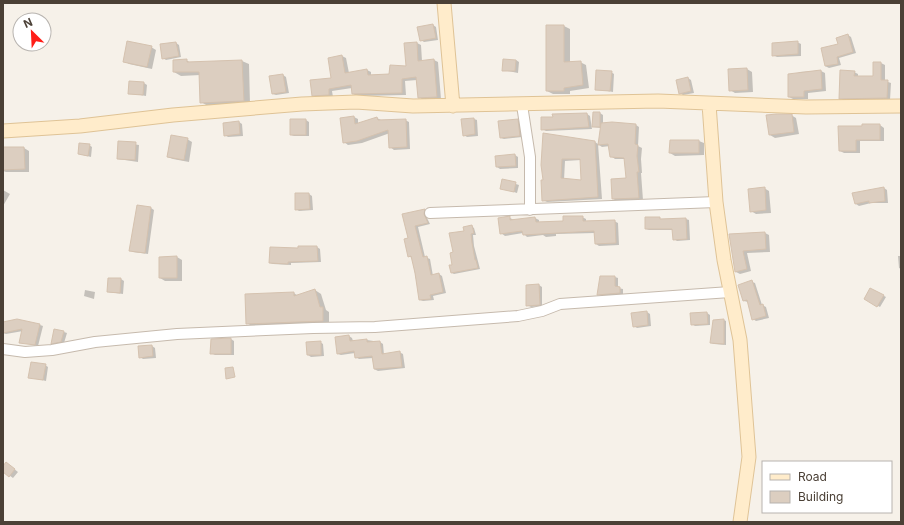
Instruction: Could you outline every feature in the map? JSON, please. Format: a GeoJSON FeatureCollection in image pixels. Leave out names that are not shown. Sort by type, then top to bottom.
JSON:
{"type":"FeatureCollection","features":[{"type":"Feature","properties":{"kind":"street"},"geometry":{"type":"LineString","coordinates":[[444,3],[453,106]]}},
{"type":"Feature","properties":{"kind":"street"},"geometry":{"type":"LineString","coordinates":[[3,131],[80,126],[173,115],[302,104],[356,102],[413,106],[522,105],[658,101],[806,107],[901,106]]}},
{"type":"Feature","properties":{"kind":"street"},"geometry":{"type":"LineString","coordinates":[[709,104],[716,202],[730,292],[740,340],[750,457],[740,522]]}},
{"type":"Feature","properties":{"kind":"street"},"geometry":{"type":"LineString","coordinates":[[522,105],[530,157],[530,210]]}},
{"type":"Feature","properties":{"kind":"street"},"geometry":{"type":"LineString","coordinates":[[430,213],[716,202]]}},
{"type":"Feature","properties":{"kind":"street"},"geometry":{"type":"LineString","coordinates":[[3,349],[25,352],[52,350],[95,342],[177,334],[375,327],[518,316],[542,311],[560,304],[730,292]]}},
{"type":"Feature","properties":{"kind":"building"},"geometry":{"type":"Polygon","coordinates":[[[433,24],[436,38],[420,41],[417,27],[433,24]]]}},
{"type":"Feature","properties":{"kind":"building"},"geometry":{"type":"Polygon","coordinates":[[[546,25],[564,25],[564,62],[581,61],[583,85],[564,88],[564,91],[546,91],[546,25]]]}},
{"type":"Feature","properties":{"kind":"building"},"geometry":{"type":"Polygon","coordinates":[[[848,34],[853,52],[837,57],[838,64],[825,66],[821,48],[838,44],[836,38],[848,34]]]}},
{"type":"Feature","properties":{"kind":"building"},"geometry":{"type":"Polygon","coordinates":[[[127,41],[152,46],[147,67],[123,62],[127,41]]]}},
{"type":"Feature","properties":{"kind":"building"},"geometry":{"type":"Polygon","coordinates":[[[798,41],[798,54],[772,56],[772,43],[798,41]]]}},
{"type":"Feature","properties":{"kind":"building"},"geometry":{"type":"Polygon","coordinates":[[[176,42],[179,56],[162,59],[160,44],[176,42]]]}},
{"type":"Feature","properties":{"kind":"building"},"geometry":{"type":"Polygon","coordinates":[[[417,42],[418,61],[434,59],[437,97],[418,98],[416,77],[402,79],[402,93],[352,94],[351,85],[329,89],[329,95],[312,96],[310,80],[331,78],[328,58],[342,55],[345,73],[367,69],[368,75],[389,74],[390,65],[406,66],[404,43],[417,42]]]}},
{"type":"Feature","properties":{"kind":"building"},"geometry":{"type":"Polygon","coordinates":[[[187,59],[187,62],[242,60],[244,101],[200,103],[199,72],[173,72],[173,60],[187,59]]]}},
{"type":"Feature","properties":{"kind":"building"},"geometry":{"type":"Polygon","coordinates":[[[503,59],[516,60],[515,71],[502,71],[503,59]]]}},
{"type":"Feature","properties":{"kind":"building"},"geometry":{"type":"Polygon","coordinates":[[[873,62],[881,62],[881,80],[888,80],[887,98],[839,99],[840,70],[855,71],[854,76],[873,76],[873,62]]]}},
{"type":"Feature","properties":{"kind":"building"},"geometry":{"type":"Polygon","coordinates":[[[747,68],[748,90],[729,91],[728,69],[747,68]]]}},
{"type":"Feature","properties":{"kind":"building"},"geometry":{"type":"Polygon","coordinates":[[[596,70],[612,71],[610,91],[595,90],[596,70]]]}},
{"type":"Feature","properties":{"kind":"building"},"geometry":{"type":"Polygon","coordinates":[[[821,70],[822,89],[804,91],[804,97],[788,97],[788,74],[821,70]]]}},
{"type":"Feature","properties":{"kind":"building"},"geometry":{"type":"Polygon","coordinates":[[[283,74],[286,92],[272,94],[269,76],[283,74]]]}},
{"type":"Feature","properties":{"kind":"building"},"geometry":{"type":"Polygon","coordinates":[[[688,77],[691,91],[679,94],[676,80],[688,77]]]}},
{"type":"Feature","properties":{"kind":"building"},"geometry":{"type":"Polygon","coordinates":[[[129,81],[144,82],[143,95],[128,94],[129,81]]]}},
{"type":"Feature","properties":{"kind":"building"},"geometry":{"type":"Polygon","coordinates":[[[593,112],[600,112],[600,127],[592,127],[593,112]]]}},
{"type":"Feature","properties":{"kind":"building"},"geometry":{"type":"Polygon","coordinates":[[[587,113],[589,127],[541,130],[541,117],[553,117],[552,114],[587,113]]]}},
{"type":"Feature","properties":{"kind":"building"},"geometry":{"type":"Polygon","coordinates":[[[792,114],[794,132],[769,135],[766,115],[792,114]]]}},
{"type":"Feature","properties":{"kind":"building"},"geometry":{"type":"Polygon","coordinates":[[[354,116],[355,124],[377,117],[378,120],[406,119],[407,147],[389,148],[388,130],[357,141],[343,143],[340,118],[354,116]]]}},
{"type":"Feature","properties":{"kind":"building"},"geometry":{"type":"Polygon","coordinates":[[[474,118],[475,134],[463,136],[461,119],[474,118]]]}},
{"type":"Feature","properties":{"kind":"building"},"geometry":{"type":"Polygon","coordinates":[[[290,119],[306,119],[306,135],[290,135],[290,119]]]}},
{"type":"Feature","properties":{"kind":"building"},"geometry":{"type":"Polygon","coordinates":[[[518,119],[520,136],[500,138],[498,121],[518,119]]]}},
{"type":"Feature","properties":{"kind":"building"},"geometry":{"type":"Polygon","coordinates":[[[239,121],[240,134],[224,136],[223,123],[239,121]]]}},
{"type":"Feature","properties":{"kind":"building"},"geometry":{"type":"Polygon","coordinates":[[[612,122],[636,124],[635,144],[638,145],[637,156],[639,172],[637,172],[639,198],[612,199],[611,179],[626,178],[624,158],[610,157],[608,144],[598,145],[601,123],[612,122]]]}},
{"type":"Feature","properties":{"kind":"building"},"geometry":{"type":"Polygon","coordinates":[[[862,124],[880,124],[880,140],[856,140],[856,151],[839,151],[838,126],[862,126],[862,124]]]}},
{"type":"Feature","properties":{"kind":"building"},"geometry":{"type":"Polygon","coordinates":[[[543,133],[595,141],[598,197],[542,201],[541,180],[543,180],[541,165],[543,133]],[[562,159],[561,178],[581,180],[580,159],[562,159]]]}},
{"type":"Feature","properties":{"kind":"building"},"geometry":{"type":"Polygon","coordinates":[[[171,135],[188,138],[184,160],[167,157],[171,135]]]}},
{"type":"Feature","properties":{"kind":"building"},"geometry":{"type":"Polygon","coordinates":[[[670,140],[699,140],[699,153],[669,153],[670,140]]]}},
{"type":"Feature","properties":{"kind":"building"},"geometry":{"type":"Polygon","coordinates":[[[118,141],[136,142],[135,160],[117,159],[118,141]]]}},
{"type":"Feature","properties":{"kind":"building"},"geometry":{"type":"Polygon","coordinates":[[[79,143],[90,144],[88,156],[78,154],[79,143]]]}},
{"type":"Feature","properties":{"kind":"building"},"geometry":{"type":"Polygon","coordinates":[[[3,147],[24,147],[25,169],[3,170],[3,147]]]}},
{"type":"Feature","properties":{"kind":"building"},"geometry":{"type":"Polygon","coordinates":[[[515,154],[516,166],[496,167],[495,156],[515,154]]]}},
{"type":"Feature","properties":{"kind":"building"},"geometry":{"type":"Polygon","coordinates":[[[502,179],[516,182],[514,192],[500,189],[502,179]]]}},
{"type":"Feature","properties":{"kind":"building"},"geometry":{"type":"Polygon","coordinates":[[[765,187],[766,210],[750,212],[748,189],[765,187]]]}},
{"type":"Feature","properties":{"kind":"building"},"geometry":{"type":"Polygon","coordinates":[[[884,187],[885,201],[869,203],[869,201],[855,204],[852,193],[884,187]]]}},
{"type":"Feature","properties":{"kind":"building"},"geometry":{"type":"Polygon","coordinates":[[[295,193],[309,193],[310,209],[295,210],[295,193]]]}},
{"type":"Feature","properties":{"kind":"building"},"geometry":{"type":"Polygon","coordinates":[[[137,205],[151,207],[145,253],[129,251],[137,205]]]}},
{"type":"Feature","properties":{"kind":"building"},"geometry":{"type":"Polygon","coordinates":[[[425,209],[424,214],[428,223],[415,226],[423,257],[427,256],[431,275],[439,273],[443,292],[430,295],[431,299],[419,300],[411,256],[408,257],[404,239],[408,238],[402,214],[425,209]]]}},
{"type":"Feature","properties":{"kind":"building"},"geometry":{"type":"Polygon","coordinates":[[[510,216],[510,220],[535,217],[536,222],[563,221],[563,216],[583,216],[583,221],[615,220],[616,243],[595,244],[594,231],[523,235],[522,231],[500,234],[498,218],[510,216]]]}},
{"type":"Feature","properties":{"kind":"building"},"geometry":{"type":"Polygon","coordinates":[[[645,217],[660,217],[660,219],[686,218],[687,239],[673,240],[672,229],[645,229],[645,217]]]}},
{"type":"Feature","properties":{"kind":"building"},"geometry":{"type":"Polygon","coordinates":[[[472,225],[474,233],[471,234],[472,243],[478,268],[451,273],[449,265],[452,265],[450,253],[453,252],[449,233],[464,231],[463,227],[472,225]]]}},
{"type":"Feature","properties":{"kind":"building"},"geometry":{"type":"Polygon","coordinates":[[[765,232],[766,249],[743,251],[747,269],[735,272],[729,234],[765,232]]]}},
{"type":"Feature","properties":{"kind":"building"},"geometry":{"type":"Polygon","coordinates":[[[298,246],[317,246],[318,261],[288,262],[288,264],[269,263],[270,247],[298,248],[298,246]]]}},
{"type":"Feature","properties":{"kind":"building"},"geometry":{"type":"Polygon","coordinates":[[[177,256],[177,278],[159,278],[159,257],[177,256]]]}},
{"type":"Feature","properties":{"kind":"building"},"geometry":{"type":"Polygon","coordinates":[[[600,276],[615,276],[615,286],[620,287],[620,293],[597,295],[600,276]]]}},
{"type":"Feature","properties":{"kind":"building"},"geometry":{"type":"Polygon","coordinates":[[[108,278],[121,278],[120,293],[107,292],[108,278]]]}},
{"type":"Feature","properties":{"kind":"building"},"geometry":{"type":"Polygon","coordinates":[[[752,280],[760,305],[763,304],[766,316],[752,320],[747,300],[743,301],[738,285],[752,280]]]}},
{"type":"Feature","properties":{"kind":"building"},"geometry":{"type":"Polygon","coordinates":[[[539,284],[540,305],[526,306],[526,285],[539,284]]]}},
{"type":"Feature","properties":{"kind":"building"},"geometry":{"type":"Polygon","coordinates":[[[870,288],[884,295],[877,307],[864,299],[870,288]]]}},
{"type":"Feature","properties":{"kind":"building"},"geometry":{"type":"Polygon","coordinates":[[[315,289],[320,307],[323,307],[323,321],[246,324],[245,294],[294,292],[294,296],[315,289]]]}},
{"type":"Feature","properties":{"kind":"building"},"geometry":{"type":"Polygon","coordinates":[[[647,311],[648,325],[633,327],[631,313],[647,311]]]}},
{"type":"Feature","properties":{"kind":"building"},"geometry":{"type":"Polygon","coordinates":[[[707,312],[708,324],[691,325],[690,313],[707,312]]]}},
{"type":"Feature","properties":{"kind":"building"},"geometry":{"type":"Polygon","coordinates":[[[17,319],[40,324],[35,345],[19,343],[22,329],[3,333],[3,322],[17,319]]]}},
{"type":"Feature","properties":{"kind":"building"},"geometry":{"type":"Polygon","coordinates":[[[724,319],[724,344],[710,343],[713,320],[724,319]]]}},
{"type":"Feature","properties":{"kind":"building"},"geometry":{"type":"Polygon","coordinates":[[[54,329],[64,331],[61,342],[51,344],[54,329]]]}},
{"type":"Feature","properties":{"kind":"building"},"geometry":{"type":"Polygon","coordinates":[[[349,335],[350,341],[367,339],[367,342],[380,341],[382,354],[400,351],[402,367],[374,369],[372,356],[355,358],[354,351],[337,354],[335,337],[349,335]]]}},
{"type":"Feature","properties":{"kind":"building"},"geometry":{"type":"Polygon","coordinates":[[[231,338],[231,354],[210,354],[211,339],[231,338]]]}},
{"type":"Feature","properties":{"kind":"building"},"geometry":{"type":"Polygon","coordinates":[[[321,341],[321,355],[307,355],[306,342],[321,341]]]}},
{"type":"Feature","properties":{"kind":"building"},"geometry":{"type":"Polygon","coordinates":[[[152,345],[153,356],[139,358],[138,346],[152,345]]]}},
{"type":"Feature","properties":{"kind":"building"},"geometry":{"type":"Polygon","coordinates":[[[31,362],[46,364],[43,380],[28,378],[31,362]]]}},
{"type":"Feature","properties":{"kind":"building"},"geometry":{"type":"Polygon","coordinates":[[[233,367],[235,377],[226,379],[225,368],[233,367]]]}},
{"type":"Feature","properties":{"kind":"building"},"geometry":{"type":"Polygon","coordinates":[[[6,462],[15,469],[9,477],[3,472],[3,466],[6,462]]]}}]}
